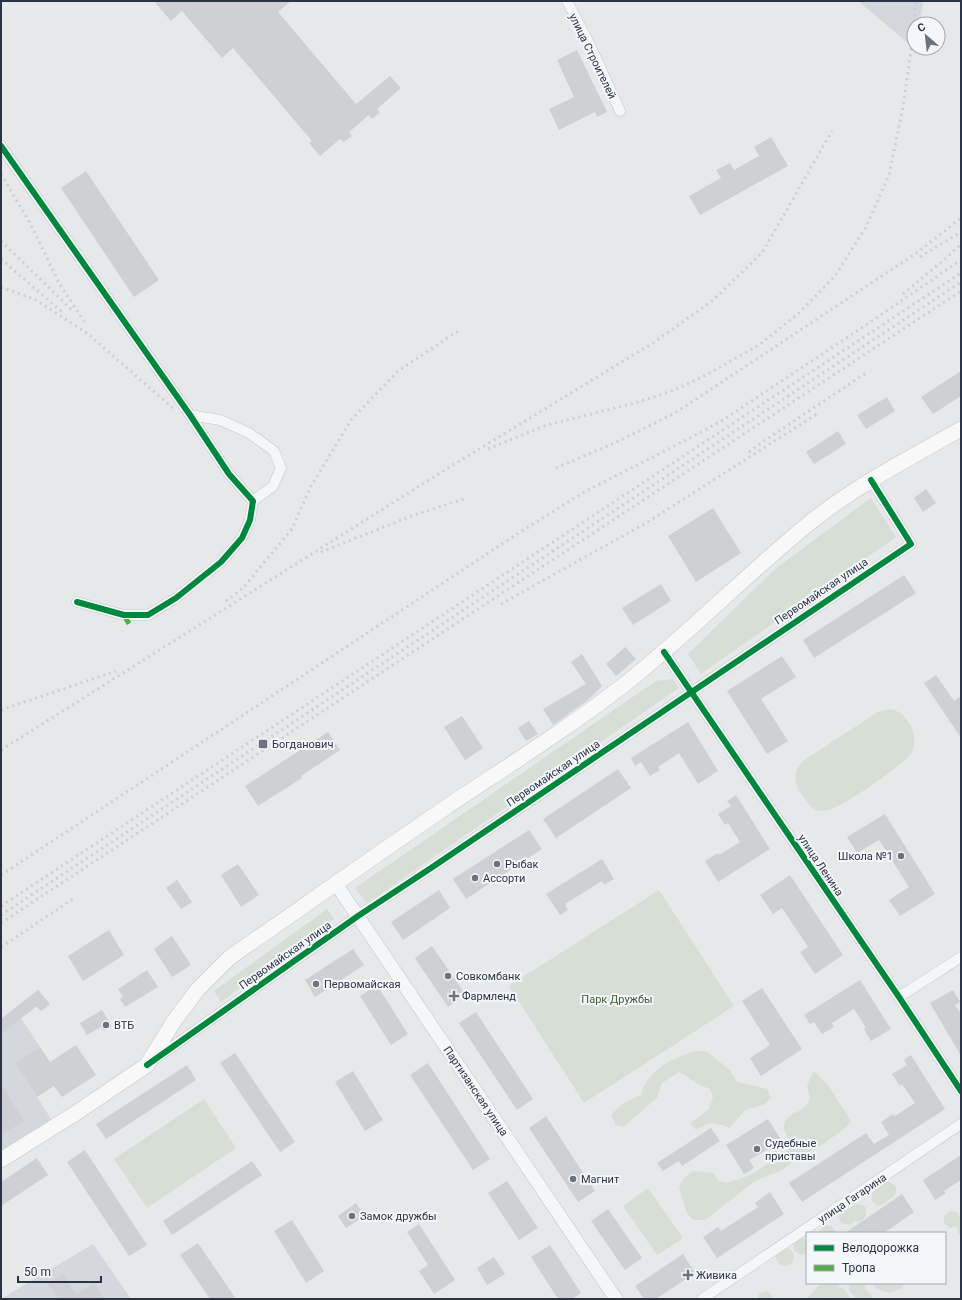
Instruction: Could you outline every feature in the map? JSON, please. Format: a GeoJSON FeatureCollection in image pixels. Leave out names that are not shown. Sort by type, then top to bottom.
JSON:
{"type":"FeatureCollection","features":[{"type":"Feature","properties":{"kind":"main road","name":"Первомайская улица"},"geometry":{"type":"LineString","coordinates":[[1,1160],[76,1113],[147,1064],[174,1021],[198,988],[228,958],[447,807],[547,742],[664,652],[807,524],[871,480],[961,429]]}},
{"type":"Feature","properties":{"kind":"street","name":"улица Строителей"},"geometry":{"type":"LineString","coordinates":[[567,1],[590,44],[620,111]]}},
{"type":"Feature","properties":{"kind":"street"},"geometry":{"type":"LineString","coordinates":[[1,146],[190,415],[229,474],[253,501]]}},
{"type":"Feature","properties":{"kind":"street"},"geometry":{"type":"LineString","coordinates":[[77,602],[124,615],[148,615],[176,598],[221,562],[242,538],[250,520],[253,501],[273,486],[281,468],[274,451],[249,433],[220,420],[190,415]]}},
{"type":"Feature","properties":{"kind":"street","name":"Первомайская улица"},"geometry":{"type":"LineString","coordinates":[[147,1064],[358,916],[911,544],[871,480]]}},
{"type":"Feature","properties":{"kind":"street","name":"улица Ленина"},"geometry":{"type":"LineString","coordinates":[[664,652],[748,778],[899,997],[961,1091]]}},
{"type":"Feature","properties":{"kind":"street","name":"Партизанская улица"},"geometry":{"type":"LineString","coordinates":[[336,884],[616,1299]]}},
{"type":"Feature","properties":{"kind":"street"},"geometry":{"type":"LineString","coordinates":[[899,997],[961,957]]}},
{"type":"Feature","properties":{"kind":"street","name":"улица Гагарина"},"geometry":{"type":"LineString","coordinates":[[702,1299],[961,1124]]}},
{"type":"Feature","properties":{"kind":"shaded area"},"geometry":{"type":"Polygon","coordinates":[[[858,1],[923,1],[921,16],[906,16],[906,42],[858,1]]]}},
{"type":"Feature","properties":{"kind":"shaded area"},"geometry":{"type":"Polygon","coordinates":[[[38,990],[50,1004],[41,1011],[36,1006],[21,1018],[40,1047],[15,1063],[53,1122],[1,1155],[1,1019],[38,990]]]}},
{"type":"Feature","properties":{"kind":"shaded area"},"geometry":{"type":"Polygon","coordinates":[[[93,1244],[131,1299],[1,1299],[93,1244]]]}},
{"type":"Feature","properties":{"kind":"green space"},"geometry":{"type":"Polygon","coordinates":[[[871,498],[896,537],[701,674],[688,654],[775,569],[871,498]]]}},
{"type":"Feature","properties":{"kind":"green space"},"geometry":{"type":"Polygon","coordinates":[[[673,679],[679,688],[367,903],[355,888],[656,681],[673,679]]]}},
{"type":"Feature","properties":{"kind":"green space"},"geometry":{"type":"Polygon","coordinates":[[[891,709],[900,713],[911,726],[914,747],[907,758],[864,790],[835,808],[818,811],[808,804],[796,784],[797,770],[804,760],[878,712],[891,709]]]}},
{"type":"Feature","properties":{"kind":"green space","name":"Парк Дружбы"},"geometry":{"type":"Polygon","coordinates":[[[659,890],[734,1006],[584,1103],[509,986],[659,890]]]}},
{"type":"Feature","properties":{"kind":"green space"},"geometry":{"type":"Polygon","coordinates":[[[327,909],[334,919],[221,1002],[214,991],[327,909]]]}},
{"type":"Feature","properties":{"kind":"green space"},"geometry":{"type":"Polygon","coordinates":[[[696,1051],[706,1051],[730,1070],[737,1082],[767,1089],[771,1098],[763,1105],[745,1110],[729,1128],[712,1123],[696,1130],[690,1123],[709,1109],[713,1097],[710,1089],[700,1085],[679,1072],[662,1083],[657,1098],[623,1127],[616,1125],[611,1115],[622,1104],[641,1095],[644,1086],[655,1071],[678,1057],[696,1051]]]}},
{"type":"Feature","properties":{"kind":"green space"},"geometry":{"type":"Polygon","coordinates":[[[814,1071],[827,1084],[851,1121],[843,1130],[820,1146],[795,1160],[782,1170],[755,1181],[705,1220],[693,1220],[687,1213],[679,1187],[683,1179],[693,1171],[713,1173],[719,1181],[725,1183],[750,1175],[785,1153],[791,1145],[784,1129],[785,1121],[791,1115],[807,1105],[810,1098],[807,1085],[814,1071]]]}},
{"type":"Feature","properties":{"kind":"green space"},"geometry":{"type":"Polygon","coordinates":[[[204,1099],[236,1148],[147,1208],[114,1159],[204,1099]]]}},
{"type":"Feature","properties":{"kind":"green space"},"geometry":{"type":"Polygon","coordinates":[[[886,1182],[890,1182],[896,1187],[896,1193],[885,1203],[878,1206],[872,1201],[872,1193],[886,1182]]]}},
{"type":"Feature","properties":{"kind":"green space"},"geometry":{"type":"Polygon","coordinates":[[[648,1188],[683,1238],[657,1255],[623,1206],[648,1188]]]}},
{"type":"Feature","properties":{"kind":"green space"},"geometry":{"type":"Polygon","coordinates":[[[856,1204],[863,1205],[866,1208],[866,1216],[864,1219],[855,1221],[850,1225],[842,1223],[839,1218],[840,1212],[856,1204]]]}},
{"type":"Feature","properties":{"kind":"green space"},"geometry":{"type":"Polygon","coordinates":[[[950,1211],[957,1212],[960,1217],[961,1236],[958,1232],[957,1226],[950,1228],[944,1223],[944,1216],[950,1211]]]}},
{"type":"Feature","properties":{"kind":"green space"},"geometry":{"type":"Polygon","coordinates":[[[825,1225],[833,1227],[836,1232],[820,1232],[825,1225]]]}},
{"type":"Feature","properties":{"kind":"green space"},"geometry":{"type":"Polygon","coordinates":[[[799,1238],[806,1240],[806,1253],[800,1255],[794,1250],[793,1243],[799,1238]]]}},
{"type":"Feature","properties":{"kind":"green space"},"geometry":{"type":"Polygon","coordinates":[[[785,1248],[791,1251],[794,1257],[791,1263],[785,1266],[779,1263],[776,1257],[779,1251],[785,1248]]]}},
{"type":"Feature","properties":{"kind":"green space"},"geometry":{"type":"Polygon","coordinates":[[[822,1284],[838,1284],[839,1287],[844,1289],[851,1299],[831,1299],[830,1297],[829,1299],[808,1299],[822,1284]]]}},
{"type":"Feature","properties":{"kind":"green space"},"geometry":{"type":"Polygon","coordinates":[[[850,1284],[867,1284],[865,1289],[871,1294],[872,1299],[855,1299],[855,1296],[849,1291],[850,1284]]]}},
{"type":"Feature","properties":{"kind":"green space"},"geometry":{"type":"Polygon","coordinates":[[[872,1284],[904,1284],[903,1287],[889,1293],[877,1289],[872,1284]]]}},
{"type":"Feature","properties":{"kind":"green space"},"geometry":{"type":"Polygon","coordinates":[[[767,1291],[774,1299],[757,1299],[760,1293],[767,1291]]]}},
{"type":"Feature","properties":{"kind":"building"},"geometry":{"type":"Polygon","coordinates":[[[154,1],[291,1],[278,12],[356,104],[390,76],[401,88],[377,109],[380,112],[372,119],[369,115],[349,132],[352,136],[344,142],[340,139],[320,156],[309,143],[312,141],[233,48],[222,58],[182,11],[171,21],[154,1]]]}},
{"type":"Feature","properties":{"kind":"building"},"geometry":{"type":"Polygon","coordinates":[[[577,50],[607,112],[597,117],[595,112],[559,130],[549,109],[574,97],[557,60],[577,50]]]}},
{"type":"Feature","properties":{"kind":"building"},"geometry":{"type":"Polygon","coordinates":[[[771,137],[788,166],[700,215],[689,196],[721,178],[716,170],[730,163],[734,170],[759,156],[754,147],[771,137]]]}},
{"type":"Feature","properties":{"kind":"building"},"geometry":{"type":"Polygon","coordinates":[[[86,171],[159,280],[134,297],[61,188],[86,171]]]}},
{"type":"Feature","properties":{"kind":"building"},"geometry":{"type":"Polygon","coordinates":[[[961,371],[961,396],[933,414],[921,397],[961,371]]]}},
{"type":"Feature","properties":{"kind":"building"},"geometry":{"type":"Polygon","coordinates":[[[887,397],[895,411],[866,429],[857,415],[887,397]]]}},
{"type":"Feature","properties":{"kind":"building"},"geometry":{"type":"Polygon","coordinates":[[[838,431],[846,444],[814,464],[806,452],[838,431]]]}},
{"type":"Feature","properties":{"kind":"building"},"geometry":{"type":"Polygon","coordinates":[[[926,489],[936,503],[923,512],[914,498],[926,489]]]}},
{"type":"Feature","properties":{"kind":"building"},"geometry":{"type":"Polygon","coordinates":[[[713,508],[741,553],[696,582],[668,536],[713,508]]]}},
{"type":"Feature","properties":{"kind":"building"},"geometry":{"type":"Polygon","coordinates":[[[904,575],[916,593],[814,658],[803,640],[904,575]]]}},
{"type":"Feature","properties":{"kind":"building"},"geometry":{"type":"Polygon","coordinates":[[[661,584],[671,601],[633,625],[622,608],[661,584]]]}},
{"type":"Feature","properties":{"kind":"building"},"geometry":{"type":"Polygon","coordinates":[[[625,647],[636,659],[616,676],[606,664],[625,647]]]}},
{"type":"Feature","properties":{"kind":"building"},"geometry":{"type":"Polygon","coordinates":[[[582,654],[602,686],[588,700],[553,725],[543,709],[586,684],[571,662],[582,654]]]}},
{"type":"Feature","properties":{"kind":"building"},"geometry":{"type":"Polygon","coordinates":[[[782,656],[796,677],[761,699],[788,741],[767,754],[727,691],[782,656]]]}},
{"type":"Feature","properties":{"kind":"building"},"geometry":{"type":"Polygon","coordinates":[[[936,675],[954,701],[961,696],[961,738],[924,683],[936,675]]]}},
{"type":"Feature","properties":{"kind":"building"},"geometry":{"type":"Polygon","coordinates":[[[462,716],[483,748],[465,760],[444,727],[462,716]]]}},
{"type":"Feature","properties":{"kind":"building"},"geometry":{"type":"Polygon","coordinates":[[[529,721],[538,734],[526,741],[518,728],[529,721]]]}},
{"type":"Feature","properties":{"kind":"building"},"geometry":{"type":"Polygon","coordinates":[[[688,722],[718,771],[698,784],[679,753],[658,767],[660,770],[650,776],[641,762],[635,766],[631,758],[688,722]]]}},
{"type":"Feature","properties":{"kind":"building","name":"Богданович"},"geometry":{"type":"Polygon","coordinates":[[[328,732],[340,750],[301,776],[302,778],[258,806],[245,786],[328,732]]]}},
{"type":"Feature","properties":{"kind":"building"},"geometry":{"type":"Polygon","coordinates":[[[618,769],[631,788],[556,838],[543,819],[618,769]]]}},
{"type":"Feature","properties":{"kind":"building"},"geometry":{"type":"Polygon","coordinates":[[[736,795],[770,849],[718,882],[705,861],[718,853],[719,855],[740,842],[728,823],[725,825],[718,814],[731,806],[727,801],[736,795]]]}},
{"type":"Feature","properties":{"kind":"building"},"geometry":{"type":"Polygon","coordinates":[[[885,814],[935,894],[900,916],[889,900],[909,887],[879,840],[857,853],[847,837],[885,814]]]}},
{"type":"Feature","properties":{"kind":"building","name":"Рыбак"},"geometry":{"type":"Polygon","coordinates":[[[529,830],[542,849],[466,899],[453,879],[529,830]]]}},
{"type":"Feature","properties":{"kind":"building"},"geometry":{"type":"Polygon","coordinates":[[[602,859],[614,879],[604,885],[602,881],[565,904],[568,910],[560,915],[546,894],[602,859]]]}},
{"type":"Feature","properties":{"kind":"building"},"geometry":{"type":"Polygon","coordinates":[[[238,864],[259,895],[241,907],[221,875],[238,864]]]}},
{"type":"Feature","properties":{"kind":"building"},"geometry":{"type":"Polygon","coordinates":[[[790,875],[843,955],[815,974],[800,952],[808,947],[782,908],[773,914],[760,895],[790,875]]]}},
{"type":"Feature","properties":{"kind":"building"},"geometry":{"type":"Polygon","coordinates":[[[177,880],[192,902],[181,909],[166,888],[177,880]]]}},
{"type":"Feature","properties":{"kind":"building"},"geometry":{"type":"Polygon","coordinates":[[[439,890],[450,908],[403,940],[391,922],[439,890]]]}},
{"type":"Feature","properties":{"kind":"building"},"geometry":{"type":"Polygon","coordinates":[[[109,930],[124,955],[83,981],[68,956],[109,930]]]}},
{"type":"Feature","properties":{"kind":"building"},"geometry":{"type":"Polygon","coordinates":[[[172,936],[191,965],[172,977],[154,949],[172,936]]]}},
{"type":"Feature","properties":{"kind":"building"},"geometry":{"type":"Polygon","coordinates":[[[432,946],[465,994],[448,1007],[415,958],[432,946]]]}},
{"type":"Feature","properties":{"kind":"building"},"geometry":{"type":"Polygon","coordinates":[[[353,949],[364,965],[315,997],[305,980],[353,949]]]}},
{"type":"Feature","properties":{"kind":"building"},"geometry":{"type":"Polygon","coordinates":[[[147,970],[158,987],[125,1007],[120,999],[123,997],[118,989],[147,970]]]}},
{"type":"Feature","properties":{"kind":"building"},"geometry":{"type":"Polygon","coordinates":[[[860,980],[891,1029],[871,1041],[864,1029],[866,1028],[854,1009],[832,1023],[834,1027],[822,1034],[814,1022],[810,1024],[804,1015],[860,980]]]}},
{"type":"Feature","properties":{"kind":"building"},"geometry":{"type":"Polygon","coordinates":[[[377,985],[408,1034],[391,1045],[360,996],[377,985]]]}},
{"type":"Feature","properties":{"kind":"building"},"geometry":{"type":"Polygon","coordinates":[[[762,988],[802,1049],[761,1076],[750,1058],[770,1045],[742,1001],[762,988]]]}},
{"type":"Feature","properties":{"kind":"building"},"geometry":{"type":"Polygon","coordinates":[[[38,990],[50,1004],[41,1011],[37,1006],[1,1034],[1,1019],[38,990]]]}},
{"type":"Feature","properties":{"kind":"building"},"geometry":{"type":"Polygon","coordinates":[[[953,990],[960,1002],[955,1005],[961,1014],[961,1056],[930,1003],[953,990]]]}},
{"type":"Feature","properties":{"kind":"building"},"geometry":{"type":"Polygon","coordinates":[[[102,1010],[112,1026],[104,1031],[101,1027],[87,1035],[80,1023],[102,1010]]]}},
{"type":"Feature","properties":{"kind":"building"},"geometry":{"type":"Polygon","coordinates":[[[476,1012],[533,1099],[517,1110],[459,1023],[476,1012]]]}},
{"type":"Feature","properties":{"kind":"building"},"geometry":{"type":"Polygon","coordinates":[[[76,1045],[96,1075],[62,1097],[54,1086],[37,1097],[15,1063],[40,1047],[50,1062],[76,1045]]]}},
{"type":"Feature","properties":{"kind":"building"},"geometry":{"type":"Polygon","coordinates":[[[235,1053],[295,1142],[280,1152],[220,1063],[235,1053]]]}},
{"type":"Feature","properties":{"kind":"building"},"geometry":{"type":"Polygon","coordinates":[[[911,1055],[945,1109],[802,1202],[789,1183],[866,1133],[874,1144],[889,1135],[881,1122],[893,1114],[895,1116],[915,1103],[902,1084],[900,1086],[892,1074],[907,1065],[904,1060],[911,1055]]]}},
{"type":"Feature","properties":{"kind":"building"},"geometry":{"type":"Polygon","coordinates":[[[428,1063],[490,1159],[473,1170],[410,1075],[428,1063]]]}},
{"type":"Feature","properties":{"kind":"building"},"geometry":{"type":"Polygon","coordinates":[[[187,1065],[196,1080],[106,1139],[96,1124],[187,1065]]]}},
{"type":"Feature","properties":{"kind":"building"},"geometry":{"type":"Polygon","coordinates":[[[353,1071],[383,1120],[365,1131],[335,1082],[353,1071]]]}},
{"type":"Feature","properties":{"kind":"building"},"geometry":{"type":"Polygon","coordinates":[[[1,1084],[24,1121],[1,1135],[1,1084]]]}},
{"type":"Feature","properties":{"kind":"building"},"geometry":{"type":"Polygon","coordinates":[[[546,1116],[595,1191],[578,1202],[529,1128],[546,1116]]]}},
{"type":"Feature","properties":{"kind":"building"},"geometry":{"type":"Polygon","coordinates":[[[768,1119],[785,1146],[775,1152],[772,1147],[749,1160],[754,1168],[744,1174],[726,1145],[768,1119]]]}},
{"type":"Feature","properties":{"kind":"building"},"geometry":{"type":"Polygon","coordinates":[[[711,1128],[720,1141],[682,1166],[679,1161],[663,1171],[657,1163],[711,1128]]]}},
{"type":"Feature","properties":{"kind":"building"},"geometry":{"type":"Polygon","coordinates":[[[85,1150],[147,1245],[129,1256],[67,1162],[85,1150]]]}},
{"type":"Feature","properties":{"kind":"building"},"geometry":{"type":"Polygon","coordinates":[[[961,1155],[961,1180],[944,1191],[946,1193],[935,1200],[923,1180],[961,1155]]]}},
{"type":"Feature","properties":{"kind":"building"},"geometry":{"type":"Polygon","coordinates":[[[37,1158],[48,1175],[1,1206],[1,1182],[37,1158]]]}},
{"type":"Feature","properties":{"kind":"building"},"geometry":{"type":"Polygon","coordinates":[[[252,1161],[262,1175],[172,1235],[163,1221],[252,1161]]]}},
{"type":"Feature","properties":{"kind":"building"},"geometry":{"type":"Polygon","coordinates":[[[507,1181],[538,1228],[519,1240],[488,1193],[507,1181]]]}},
{"type":"Feature","properties":{"kind":"building"},"geometry":{"type":"Polygon","coordinates":[[[770,1192],[784,1214],[717,1258],[703,1237],[718,1227],[721,1231],[758,1207],[755,1203],[770,1192]]]}},
{"type":"Feature","properties":{"kind":"building"},"geometry":{"type":"Polygon","coordinates":[[[902,1194],[914,1212],[885,1232],[846,1232],[902,1194]]]}},
{"type":"Feature","properties":{"kind":"building"},"geometry":{"type":"Polygon","coordinates":[[[356,1203],[365,1216],[346,1228],[338,1216],[356,1203]]]}},
{"type":"Feature","properties":{"kind":"building"},"geometry":{"type":"Polygon","coordinates":[[[608,1209],[642,1258],[625,1270],[591,1221],[608,1209]]]}},
{"type":"Feature","properties":{"kind":"building"},"geometry":{"type":"Polygon","coordinates":[[[292,1220],[324,1271],[306,1283],[274,1231],[292,1220]]]}},
{"type":"Feature","properties":{"kind":"building"},"geometry":{"type":"Polygon","coordinates":[[[419,1224],[455,1280],[434,1294],[419,1271],[428,1265],[407,1232],[419,1224]]]}},
{"type":"Feature","properties":{"kind":"building"},"geometry":{"type":"Polygon","coordinates":[[[198,1243],[236,1299],[210,1299],[180,1255],[198,1243]]]}},
{"type":"Feature","properties":{"kind":"building"},"geometry":{"type":"Polygon","coordinates":[[[550,1245],[581,1293],[572,1299],[558,1299],[531,1257],[550,1245]]]}},
{"type":"Feature","properties":{"kind":"building"},"geometry":{"type":"Polygon","coordinates":[[[683,1254],[695,1273],[656,1299],[644,1299],[635,1286],[683,1254]]]}},
{"type":"Feature","properties":{"kind":"building"},"geometry":{"type":"Polygon","coordinates":[[[494,1257],[505,1274],[487,1285],[477,1268],[494,1257]]]}},
{"type":"Feature","properties":{"kind":"building"},"geometry":{"type":"Polygon","coordinates":[[[63,1274],[76,1295],[94,1283],[104,1299],[59,1299],[48,1283],[63,1274]]]}},
{"type":"Feature","properties":{"kind":"railway"},"geometry":{"type":"LineString","coordinates":[[915,16],[916,1]]}},
{"type":"Feature","properties":{"kind":"railway"},"geometry":{"type":"LineString","coordinates":[[488,449],[547,425],[635,403],[672,391],[706,375],[759,345],[799,313],[835,276],[866,227],[889,175],[903,107],[910,56]]}},
{"type":"Feature","properties":{"kind":"railway"},"geometry":{"type":"LineString","coordinates":[[1,750],[448,468],[653,343],[712,301],[762,253],[832,131]]}},
{"type":"Feature","properties":{"kind":"railway"},"geometry":{"type":"LineString","coordinates":[[1,174],[30,223],[59,283],[85,323]]}},
{"type":"Feature","properties":{"kind":"railway"},"geometry":{"type":"LineString","coordinates":[[556,468],[621,440],[675,413],[918,252],[961,218]]}},
{"type":"Feature","properties":{"kind":"railway"},"geometry":{"type":"LineString","coordinates":[[920,257],[961,232]]}},
{"type":"Feature","properties":{"kind":"railway"},"geometry":{"type":"LineString","coordinates":[[1,241],[73,311]]}},
{"type":"Feature","properties":{"kind":"railway"},"geometry":{"type":"LineString","coordinates":[[903,294],[961,244]]}},
{"type":"Feature","properties":{"kind":"railway"},"geometry":{"type":"LineString","coordinates":[[1,259],[62,312]]}},
{"type":"Feature","properties":{"kind":"railway"},"geometry":{"type":"LineString","coordinates":[[1,875],[514,536],[584,492],[723,420],[961,260]]}},
{"type":"Feature","properties":{"kind":"railway"},"geometry":{"type":"LineString","coordinates":[[1,906],[961,273]]}},
{"type":"Feature","properties":{"kind":"railway"},"geometry":{"type":"LineString","coordinates":[[1,915],[961,282]]}},
{"type":"Feature","properties":{"kind":"railway"},"geometry":{"type":"LineString","coordinates":[[1,287],[36,300],[88,334],[174,409]]}},
{"type":"Feature","properties":{"kind":"railway"},"geometry":{"type":"LineString","coordinates":[[1,923],[961,291]]}},
{"type":"Feature","properties":{"kind":"railway"},"geometry":{"type":"LineString","coordinates":[[226,601],[243,588],[292,529],[310,488],[351,420],[398,371],[458,331]]}},
{"type":"Feature","properties":{"kind":"railway"},"geometry":{"type":"LineString","coordinates":[[749,452],[866,373]]}},
{"type":"Feature","properties":{"kind":"railway"},"geometry":{"type":"LineString","coordinates":[[501,604],[646,523],[817,414]]}},
{"type":"Feature","properties":{"kind":"railway"},"geometry":{"type":"LineString","coordinates":[[321,552],[414,515],[464,499]]}},
{"type":"Feature","properties":{"kind":"railway"},"geometry":{"type":"LineString","coordinates":[[1,710],[116,671]]}},
{"type":"Feature","properties":{"kind":"railway"},"geometry":{"type":"LineString","coordinates":[[1,947],[73,899]]}},
{"type":"Feature","properties":{"kind":"marked path"},"geometry":{"type":"LineString","coordinates":[[124,615],[131,627]]}},
{"type":"Feature","properties":{"kind":"cycle path"},"geometry":{"type":"LineString","coordinates":[[1,146],[190,415],[229,474],[253,501],[250,520],[242,538],[221,562],[176,598],[148,615],[124,615],[77,602]]}},
{"type":"Feature","properties":{"kind":"cycle path"},"geometry":{"type":"LineString","coordinates":[[147,1065],[358,916],[911,544],[871,480]]}},
{"type":"Feature","properties":{"kind":"cycle path"},"geometry":{"type":"LineString","coordinates":[[664,652],[899,997],[961,1091]]}},
{"type":"Feature","properties":{"kind":"place","name":"Богданович"},"geometry":{"type":"Point","coordinates":[263,744]}},
{"type":"Feature","properties":{"kind":"place","name":"Школа №1"},"geometry":{"type":"Point","coordinates":[901,856]}},
{"type":"Feature","properties":{"kind":"place","name":"Рыбак"},"geometry":{"type":"Point","coordinates":[497,864]}},
{"type":"Feature","properties":{"kind":"place","name":"Ассорти"},"geometry":{"type":"Point","coordinates":[475,878]}},
{"type":"Feature","properties":{"kind":"place","name":"Совкомбанк"},"geometry":{"type":"Point","coordinates":[448,976]}},
{"type":"Feature","properties":{"kind":"place","name":"Первомайская"},"geometry":{"type":"Point","coordinates":[316,984]}},
{"type":"Feature","properties":{"kind":"place","name":"Фармленд"},"geometry":{"type":"Point","coordinates":[454,996]}},
{"type":"Feature","properties":{"kind":"place","name":"ВТБ"},"geometry":{"type":"Point","coordinates":[106,1025]}},
{"type":"Feature","properties":{"kind":"place","name":"Судебные приставы"},"geometry":{"type":"Point","coordinates":[757,1149]}},
{"type":"Feature","properties":{"kind":"place","name":"Магнит"},"geometry":{"type":"Point","coordinates":[573,1179]}},
{"type":"Feature","properties":{"kind":"place","name":"Замок дружбы"},"geometry":{"type":"Point","coordinates":[352,1216]}},
{"type":"Feature","properties":{"kind":"place","name":"Живика"},"geometry":{"type":"Point","coordinates":[688,1275]}}]}
